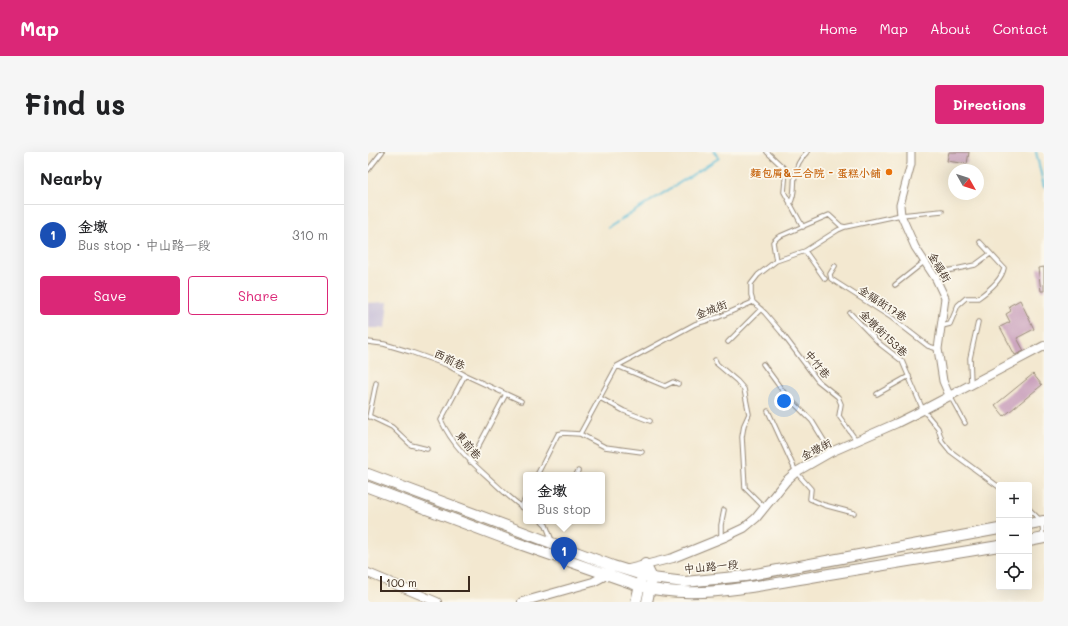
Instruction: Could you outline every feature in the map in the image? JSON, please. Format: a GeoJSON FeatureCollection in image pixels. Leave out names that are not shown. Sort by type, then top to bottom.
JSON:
{"type":"FeatureCollection","features":[{"type":"Feature","properties":{"kind":"main road","name":"中山路一段"},"geometry":{"type":"LineString","coordinates":[[368,474],[625,570],[648,576],[685,582],[745,576],[996,531]]}},
{"type":"Feature","properties":{"kind":"main road"},"geometry":{"type":"LineString","coordinates":[[368,487],[514,542],[640,586],[650,589],[681,592],[741,588],[996,546]]}},
{"type":"Feature","properties":{"kind":"main road"},"geometry":{"type":"LineString","coordinates":[[1032,524],[1043,522]]}},
{"type":"Feature","properties":{"kind":"main road"},"geometry":{"type":"LineString","coordinates":[[1032,540],[1044,538]]}},
{"type":"Feature","properties":{"kind":"main road"},"geometry":{"type":"LineString","coordinates":[[646,564],[650,589],[647,602]]}},
{"type":"Feature","properties":{"kind":"main road"},"geometry":{"type":"LineString","coordinates":[[636,602],[640,586],[648,576]]}},
{"type":"Feature","properties":{"kind":"street","name":"金福街"},"geometry":{"type":"LineString","coordinates":[[910,152],[911,164],[900,205],[901,215],[915,247],[936,279],[945,298],[938,349],[943,381],[949,395]]}},
{"type":"Feature","properties":{"kind":"street","name":"金墩街"},"geometry":{"type":"LineString","coordinates":[[522,602],[592,582],[606,574],[673,558],[744,528],[756,518],[786,481],[796,472],[831,452],[923,410],[1044,346]]}},
{"type":"Feature","properties":{"kind":"street"},"geometry":{"type":"LineString","coordinates":[[368,573],[437,602]]}},
{"type":"Feature","properties":{"kind":"lane"},"geometry":{"type":"LineString","coordinates":[[368,170],[382,152]]}},
{"type":"Feature","properties":{"kind":"lane"},"geometry":{"type":"LineString","coordinates":[[767,152],[786,170],[784,192],[803,226]]}},
{"type":"Feature","properties":{"kind":"lane"},"geometry":{"type":"LineString","coordinates":[[790,204],[794,196],[796,170],[802,157],[807,152]]}},
{"type":"Feature","properties":{"kind":"lane"},"geometry":{"type":"LineString","coordinates":[[753,302],[751,295],[751,284],[758,275],[776,261],[804,251],[838,230],[901,215],[942,211]]}},
{"type":"Feature","properties":{"kind":"lane"},"geometry":{"type":"LineString","coordinates":[[776,261],[773,242],[778,237],[829,215],[845,228]]}},
{"type":"Feature","properties":{"kind":"lane"},"geometry":{"type":"LineString","coordinates":[[942,326],[950,324],[958,305],[966,298],[978,298],[997,281],[1004,271],[1004,268],[980,242]]}},
{"type":"Feature","properties":{"kind":"lane"},"geometry":{"type":"LineString","coordinates":[[804,251],[825,279]]}},
{"type":"Feature","properties":{"kind":"lane"},"geometry":{"type":"LineString","coordinates":[[936,279],[942,272],[975,265],[990,254]]}},
{"type":"Feature","properties":{"kind":"lane"},"geometry":{"type":"LineString","coordinates":[[895,285],[924,262]]}},
{"type":"Feature","properties":{"kind":"lane","name":"金福街17巷"},"geometry":{"type":"LineString","coordinates":[[835,266],[830,274],[831,279],[892,318],[928,346],[938,349]]}},
{"type":"Feature","properties":{"kind":"lane","name":"中竹巷"},"geometry":{"type":"LineString","coordinates":[[753,302],[781,332],[818,381],[838,397],[841,404],[839,416],[857,441]]}},
{"type":"Feature","properties":{"kind":"lane","name":"金城街"},"geometry":{"type":"LineString","coordinates":[[617,366],[695,324],[719,317],[753,302]]}},
{"type":"Feature","properties":{"kind":"lane"},"geometry":{"type":"LineString","coordinates":[[728,342],[761,309]]}},
{"type":"Feature","properties":{"kind":"lane","name":"金墩街153巷"},"geometry":{"type":"LineString","coordinates":[[850,313],[880,344],[902,361],[923,410],[938,428],[942,441],[950,451],[996,485]]}},
{"type":"Feature","properties":{"kind":"lane"},"geometry":{"type":"LineString","coordinates":[[971,384],[970,358],[978,322]]}},
{"type":"Feature","properties":{"kind":"lane","name":"西前巷"},"geometry":{"type":"LineString","coordinates":[[368,342],[384,344],[447,365],[521,401]]}},
{"type":"Feature","properties":{"kind":"lane"},"geometry":{"type":"LineString","coordinates":[[715,360],[744,389],[749,414],[744,425],[742,437],[745,488],[764,507]]}},
{"type":"Feature","properties":{"kind":"lane"},"geometry":{"type":"LineString","coordinates":[[763,364],[785,394],[812,420],[831,452]]}},
{"type":"Feature","properties":{"kind":"lane"},"geometry":{"type":"LineString","coordinates":[[580,434],[617,366],[665,386],[673,382],[678,384]]}},
{"type":"Feature","properties":{"kind":"lane","name":"東前巷"},"geometry":{"type":"LineString","coordinates":[[465,375],[441,420],[451,439],[470,462],[522,507]]}},
{"type":"Feature","properties":{"kind":"lane"},"geometry":{"type":"LineString","coordinates":[[877,394],[909,376]]}},
{"type":"Feature","properties":{"kind":"lane"},"geometry":{"type":"LineString","coordinates":[[376,383],[369,417],[392,427],[411,445],[427,450]]}},
{"type":"Feature","properties":{"kind":"lane"},"geometry":{"type":"LineString","coordinates":[[470,462],[506,394]]}},
{"type":"Feature","properties":{"kind":"lane"},"geometry":{"type":"LineString","coordinates":[[949,395],[965,423]]}},
{"type":"Feature","properties":{"kind":"lane"},"geometry":{"type":"LineString","coordinates":[[600,398],[624,411],[650,421]]}},
{"type":"Feature","properties":{"kind":"lane"},"geometry":{"type":"LineString","coordinates":[[768,411],[796,472],[811,489],[810,499],[824,505],[854,513]]}},
{"type":"Feature","properties":{"kind":"lane"},"geometry":{"type":"LineString","coordinates":[[539,472],[558,434],[563,433],[580,434],[605,447],[642,452]]}},
{"type":"Feature","properties":{"kind":"lane"},"geometry":{"type":"LineString","coordinates":[[721,538],[721,525],[724,510]]}},
{"type":"Feature","properties":{"kind":"lane"},"geometry":{"type":"LineString","coordinates":[[1032,512],[1043,522],[1044,538]]}},
{"type":"Feature","properties":{"kind":"lane"},"geometry":{"type":"LineString","coordinates":[[546,525],[553,544]]}},
{"type":"Feature","properties":{"kind":"shaded area"},"geometry":{"type":"Polygon","coordinates":[[[388,302],[385,328],[368,328],[368,303],[388,302]]]}},
{"type":"Feature","properties":{"kind":"building"},"geometry":{"type":"Polygon","coordinates":[[[949,152],[969,152],[967,164],[947,161],[949,152]]]}},
{"type":"Feature","properties":{"kind":"building"},"geometry":{"type":"Polygon","coordinates":[[[1044,267],[1044,291],[1041,291],[1038,268],[1044,267]]]}},
{"type":"Feature","properties":{"kind":"building"},"geometry":{"type":"Polygon","coordinates":[[[1020,300],[1034,329],[1017,338],[1024,351],[1015,355],[1000,327],[1010,322],[1006,314],[1011,311],[1009,306],[1020,300]]]}},
{"type":"Feature","properties":{"kind":"building"},"geometry":{"type":"Polygon","coordinates":[[[1033,374],[1042,385],[1004,416],[995,405],[1033,374]]]}},
{"type":"Feature","properties":{"kind":"waterway"},"geometry":{"type":"LineString","coordinates":[[608,228],[719,158],[714,152]]}},
{"type":"Feature","properties":{"kind":"waterway"},"geometry":{"type":"LineString","coordinates":[[1036,152],[1044,187]]}},
{"type":"Feature","properties":{"kind":"place","name":"麵包屑&三合院 - 蛋糕小舖"},"geometry":{"type":"Point","coordinates":[889,172]}},
{"type":"Feature","properties":{"kind":"place","name":"金墩"},"geometry":{"type":"Point","coordinates":[564,570]}}]}
